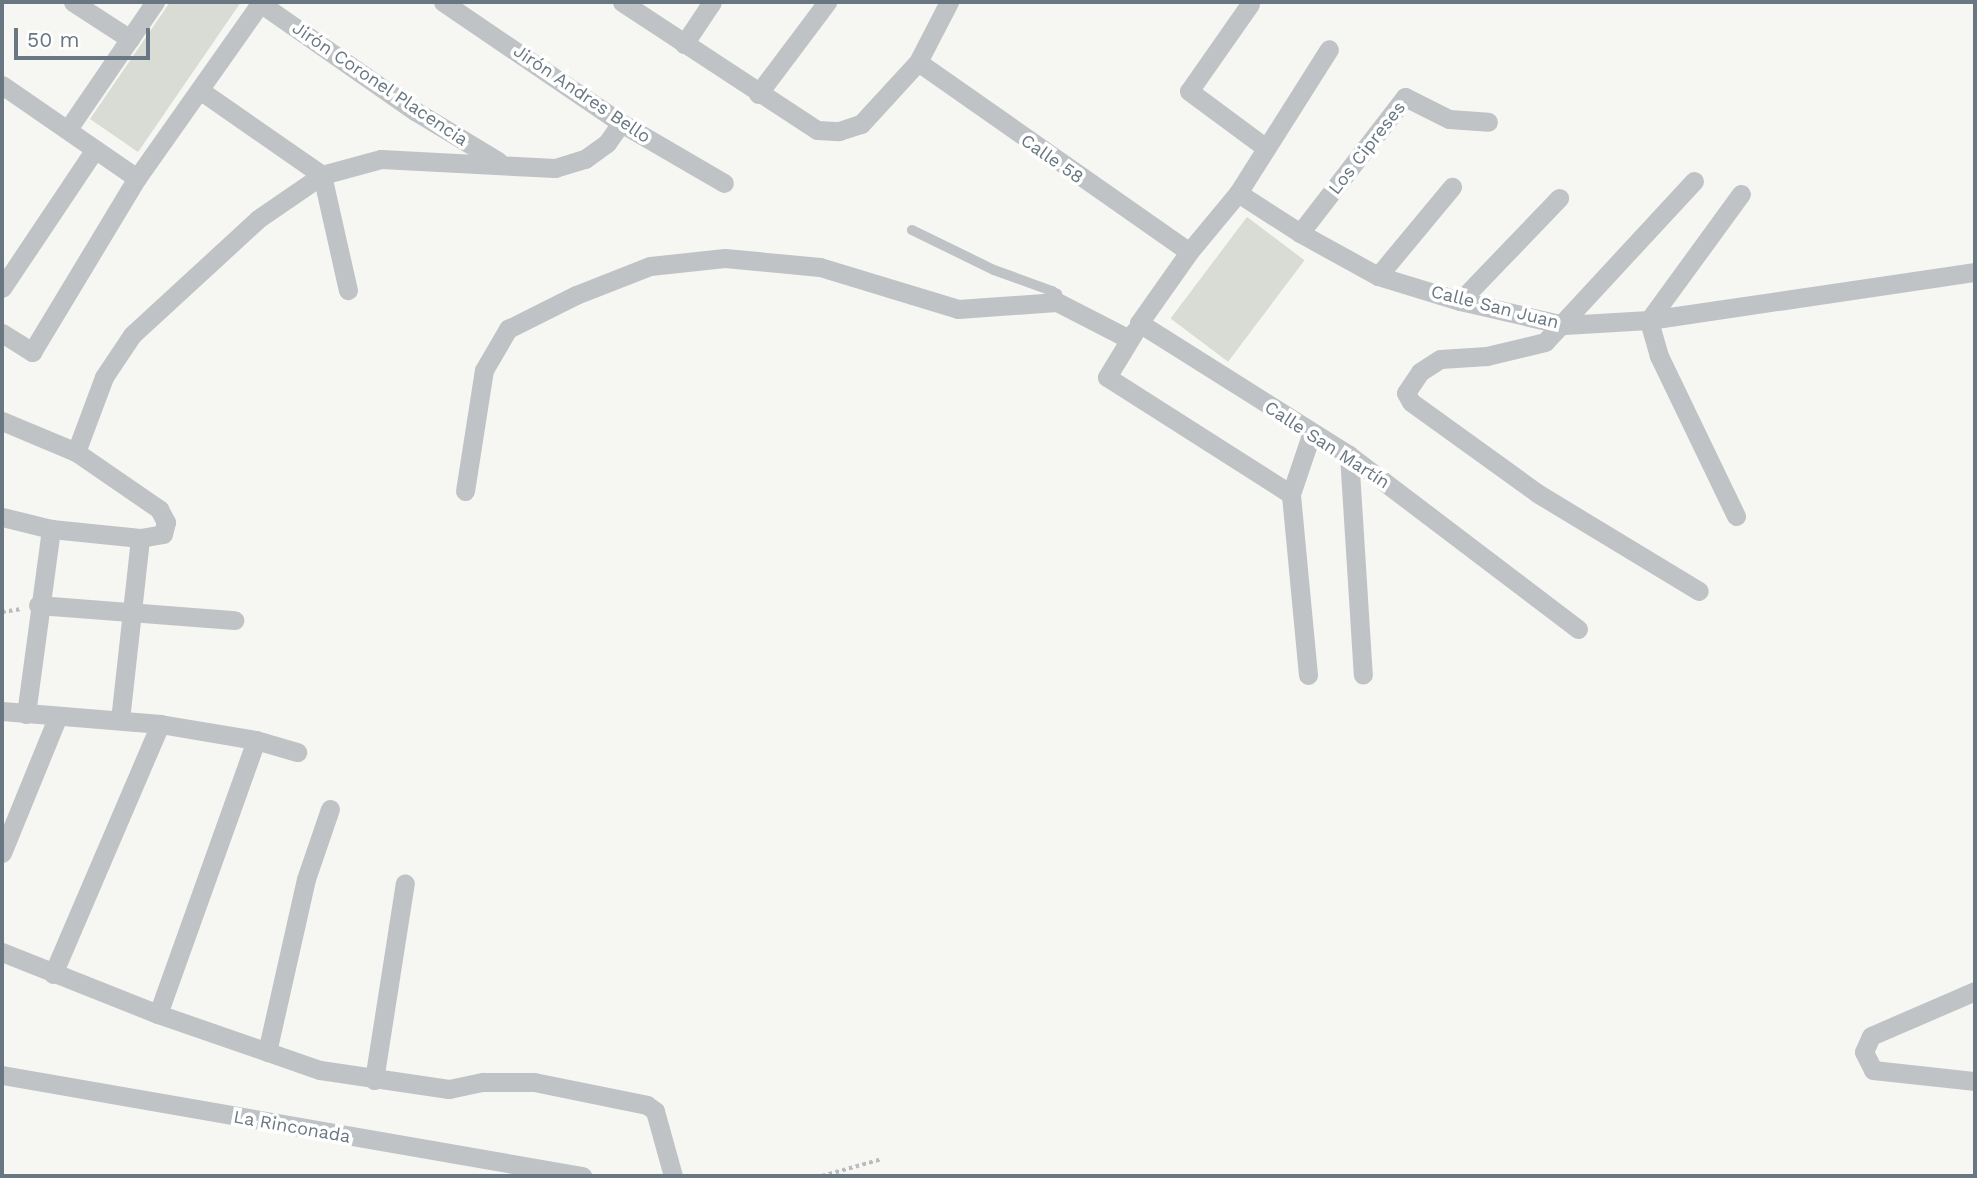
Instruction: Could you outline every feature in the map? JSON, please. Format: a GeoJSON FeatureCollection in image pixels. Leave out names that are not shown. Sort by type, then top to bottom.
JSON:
{"type":"FeatureCollection","features":[{"type":"Feature","properties":{"kind":"street"},"geometry":{"type":"LineString","coordinates":[[73,2],[130,39]]}},
{"type":"Feature","properties":{"kind":"street"},"geometry":{"type":"LineString","coordinates":[[68,129],[155,2]]}},
{"type":"Feature","properties":{"kind":"street"},"geometry":{"type":"LineString","coordinates":[[2,333],[32,352],[137,178],[201,91],[261,2]]}},
{"type":"Feature","properties":{"kind":"street","name":"Jirón Coronel Placencia"},"geometry":{"type":"LineString","coordinates":[[261,2],[415,111],[502,163]]}},
{"type":"Feature","properties":{"kind":"street","name":"Jirón Andres Bello"},"geometry":{"type":"LineString","coordinates":[[443,2],[621,123],[724,183]]}},
{"type":"Feature","properties":{"kind":"street"},"geometry":{"type":"LineString","coordinates":[[622,2],[817,130],[839,131],[861,124],[918,62],[949,2]]}},
{"type":"Feature","properties":{"kind":"street"},"geometry":{"type":"LineString","coordinates":[[684,44],[712,2]]}},
{"type":"Feature","properties":{"kind":"street"},"geometry":{"type":"LineString","coordinates":[[758,93],[827,2]]}},
{"type":"Feature","properties":{"kind":"street"},"geometry":{"type":"LineString","coordinates":[[1250,4],[1189,91],[1266,148]]}},
{"type":"Feature","properties":{"kind":"street"},"geometry":{"type":"LineString","coordinates":[[1291,494],[1107,377],[1134,331],[1189,252],[1238,192],[1329,48]]}},
{"type":"Feature","properties":{"kind":"street","name":"Calle 58"},"geometry":{"type":"LineString","coordinates":[[918,62],[1189,252]]}},
{"type":"Feature","properties":{"kind":"street"},"geometry":{"type":"LineString","coordinates":[[2,85],[137,178]]}},
{"type":"Feature","properties":{"kind":"street"},"geometry":{"type":"LineString","coordinates":[[201,91],[322,175],[348,290]]}},
{"type":"Feature","properties":{"kind":"street","name":"Los Cipreses"},"geometry":{"type":"LineString","coordinates":[[1300,233],[1405,97],[1449,119],[1488,122]]}},
{"type":"Feature","properties":{"kind":"street"},"geometry":{"type":"LineString","coordinates":[[76,452],[104,377],[131,335],[258,219],[322,175],[381,159],[502,163],[555,168],[584,159],[607,143],[621,123]]}},
{"type":"Feature","properties":{"kind":"street"},"geometry":{"type":"LineString","coordinates":[[2,288],[95,149]]}},
{"type":"Feature","properties":{"kind":"street"},"geometry":{"type":"LineString","coordinates":[[1693,181],[1564,325],[1545,342],[1522,350],[1440,359],[1420,372],[1406,393],[1411,402],[1560,508],[1699,590]]}},
{"type":"Feature","properties":{"kind":"street"},"geometry":{"type":"LineString","coordinates":[[1378,276],[1452,187]]}},
{"type":"Feature","properties":{"kind":"street","name":"Calle San Juan"},"geometry":{"type":"LineString","coordinates":[[1238,192],[1300,233],[1378,276],[1460,301],[1564,325],[1649,320],[1975,272]]}},
{"type":"Feature","properties":{"kind":"street"},"geometry":{"type":"LineString","coordinates":[[1736,516],[1659,356],[1649,320],[1741,194]]}},
{"type":"Feature","properties":{"kind":"street"},"geometry":{"type":"LineString","coordinates":[[1460,301],[1559,198]]}},
{"type":"Feature","properties":{"kind":"street"},"geometry":{"type":"LineString","coordinates":[[465,491],[484,370],[508,329],[576,295],[650,266],[725,258],[820,267],[958,309],[1057,302]]}},
{"type":"Feature","properties":{"kind":"street","name":"Calle San Martín"},"geometry":{"type":"LineString","coordinates":[[1057,302],[1134,331],[1349,455],[1578,629]]}},
{"type":"Feature","properties":{"kind":"street"},"geometry":{"type":"LineString","coordinates":[[2,421],[76,452],[159,509],[166,522],[163,534],[140,538],[51,529],[2,517]]}},
{"type":"Feature","properties":{"kind":"street"},"geometry":{"type":"LineString","coordinates":[[1308,675],[1291,494],[1312,432]]}},
{"type":"Feature","properties":{"kind":"street"},"geometry":{"type":"LineString","coordinates":[[1349,455],[1363,675]]}},
{"type":"Feature","properties":{"kind":"street"},"geometry":{"type":"LineString","coordinates":[[26,714],[38,605],[51,529]]}},
{"type":"Feature","properties":{"kind":"street"},"geometry":{"type":"LineString","coordinates":[[120,720],[140,538]]}},
{"type":"Feature","properties":{"kind":"street"},"geometry":{"type":"LineString","coordinates":[[38,605],[234,620]]}},
{"type":"Feature","properties":{"kind":"street"},"geometry":{"type":"LineString","coordinates":[[2,711],[57,718],[160,724],[256,740],[297,752]]}},
{"type":"Feature","properties":{"kind":"street"},"geometry":{"type":"LineString","coordinates":[[2,853],[57,718]]}},
{"type":"Feature","properties":{"kind":"street"},"geometry":{"type":"LineString","coordinates":[[54,974],[160,724]]}},
{"type":"Feature","properties":{"kind":"street"},"geometry":{"type":"LineString","coordinates":[[158,1014],[256,740]]}},
{"type":"Feature","properties":{"kind":"street"},"geometry":{"type":"LineString","coordinates":[[267,1052],[306,879],[330,809]]}},
{"type":"Feature","properties":{"kind":"street"},"geometry":{"type":"LineString","coordinates":[[374,1080],[405,883]]}},
{"type":"Feature","properties":{"kind":"street"},"geometry":{"type":"LineString","coordinates":[[2,952],[158,1014],[267,1052],[374,1080],[449,1089],[483,1082],[534,1082],[647,1105],[655,1111],[673,1176]]}},
{"type":"Feature","properties":{"kind":"street"},"geometry":{"type":"LineString","coordinates":[[1975,991],[1871,1036],[1864,1052],[1873,1070],[1975,1081]]}},
{"type":"Feature","properties":{"kind":"street","name":"La Rinconada"},"geometry":{"type":"LineString","coordinates":[[2,1075],[582,1176]]}},
{"type":"Feature","properties":{"kind":"lane"},"geometry":{"type":"LineString","coordinates":[[912,230],[993,270],[1052,291],[1057,294],[1057,302]]}},
{"type":"Feature","properties":{"kind":"path"},"geometry":{"type":"LineString","coordinates":[[822,1176],[882,1159]]}},
{"type":"Feature","properties":{"kind":"shaded area"},"geometry":{"type":"Polygon","coordinates":[[[170,2],[241,2],[138,152],[90,119],[170,2]]]}},
{"type":"Feature","properties":{"kind":"shaded area"},"geometry":{"type":"Polygon","coordinates":[[[1247,217],[1305,260],[1228,362],[1171,318],[1247,217]]]}}]}
